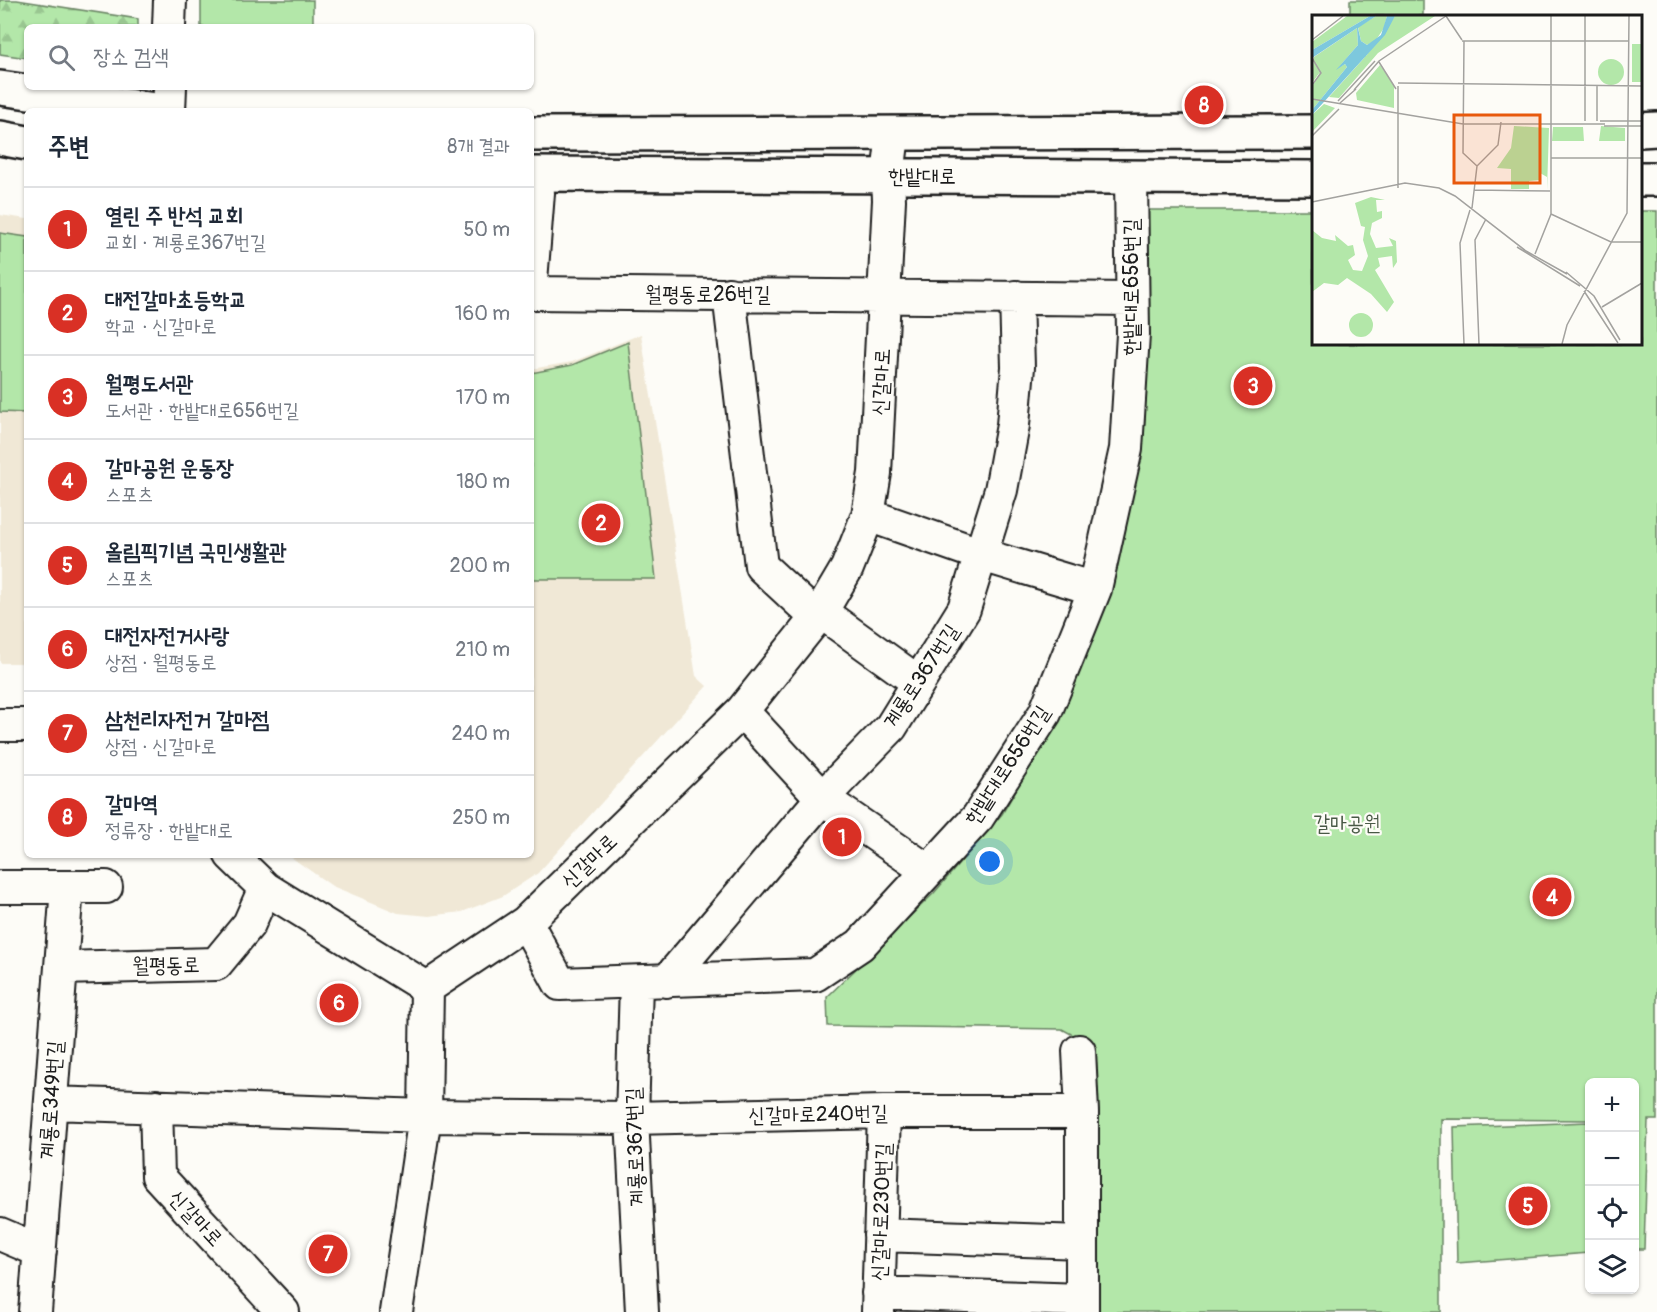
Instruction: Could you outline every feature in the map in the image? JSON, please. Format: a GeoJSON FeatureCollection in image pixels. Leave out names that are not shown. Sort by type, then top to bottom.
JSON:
{"type":"FeatureCollection","features":[{"type":"Feature","properties":{"kind":"main road"},"geometry":{"type":"LineString","coordinates":[[0,88],[142,108]]}},
{"type":"Feature","properties":{"kind":"main road"},"geometry":{"type":"LineString","coordinates":[[1642,130],[1657,129]]}},
{"type":"Feature","properties":{"kind":"main road","name":"한밭대로"},"geometry":{"type":"LineString","coordinates":[[534,134],[936,135],[1312,132]]}},
{"type":"Feature","properties":{"kind":"main road"},"geometry":{"type":"LineString","coordinates":[[0,138],[24,142]]}},
{"type":"Feature","properties":{"kind":"main road","name":"한밭대로"},"geometry":{"type":"LineString","coordinates":[[534,174],[1312,178]]}},
{"type":"Feature","properties":{"kind":"street"},"geometry":{"type":"LineString","coordinates":[[169,24],[170,0]]}},
{"type":"Feature","properties":{"kind":"street"},"geometry":{"type":"LineString","coordinates":[[169,108],[170,90]]}},
{"type":"Feature","properties":{"kind":"street","name":"신갈마로"},"geometry":{"type":"LineString","coordinates":[[428,988],[526,922],[742,711],[818,615],[847,568],[868,515],[875,473],[881,406],[884,296],[890,200],[888,176],[893,134]]}},
{"type":"Feature","properties":{"kind":"street","name":"한밭대로656번길"},"geometry":{"type":"LineString","coordinates":[[526,922],[560,984],[815,975],[860,945],[978,817],[1044,713],[1095,589],[1126,449],[1132,299],[1131,177]]}},
{"type":"Feature","properties":{"kind":"street"},"geometry":{"type":"LineString","coordinates":[[534,178],[538,193],[534,243]]}},
{"type":"Feature","properties":{"kind":"street","name":"월평동로26번길"},"geometry":{"type":"LineString","coordinates":[[534,293],[1132,299]]}},
{"type":"Feature","properties":{"kind":"street"},"geometry":{"type":"LineString","coordinates":[[729,294],[761,566],[818,615],[918,682]]}},
{"type":"Feature","properties":{"kind":"street","name":"계룡로367번길"},"geometry":{"type":"LineString","coordinates":[[667,981],[822,798],[891,727],[964,609],[1001,490],[1013,425],[1018,367],[1016,297]]}},
{"type":"Feature","properties":{"kind":"street"},"geometry":{"type":"LineString","coordinates":[[868,515],[982,555],[1095,589]]}},
{"type":"Feature","properties":{"kind":"street"},"geometry":{"type":"LineString","coordinates":[[742,711],[822,798],[928,871]]}},
{"type":"Feature","properties":{"kind":"street"},"geometry":{"type":"LineString","coordinates":[[0,725],[24,725]]}},
{"type":"Feature","properties":{"kind":"street"},"geometry":{"type":"LineString","coordinates":[[234,858],[265,888],[428,988],[425,1116],[396,1312]]}},
{"type":"Feature","properties":{"kind":"street"},"geometry":{"type":"LineString","coordinates":[[0,887],[106,887]]}},
{"type":"Feature","properties":{"kind":"street","name":"계룡로349번길"},"geometry":{"type":"LineString","coordinates":[[35,1312],[67,887]]}},
{"type":"Feature","properties":{"kind":"street","name":"월평동로"},"geometry":{"type":"LineString","coordinates":[[61,968],[216,964],[249,924],[265,888]]}},
{"type":"Feature","properties":{"kind":"street","name":"계룡로367번길"},"geometry":{"type":"LineString","coordinates":[[636,983],[633,1118],[642,1312]]}},
{"type":"Feature","properties":{"kind":"street"},"geometry":{"type":"LineString","coordinates":[[878,1303],[1082,1306],[1082,1112],[1079,1051]]}},
{"type":"Feature","properties":{"kind":"street"},"geometry":{"type":"LineString","coordinates":[[51,1103],[425,1116]]}},
{"type":"Feature","properties":{"kind":"street","name":"신갈마로"},"geometry":{"type":"LineString","coordinates":[[156,1106],[158,1176],[283,1312]]}},
{"type":"Feature","properties":{"kind":"street","name":"신갈마로240번길"},"geometry":{"type":"LineString","coordinates":[[425,1116],[633,1118],[884,1112],[1082,1112]]}},
{"type":"Feature","properties":{"kind":"street","name":"신갈마로230번길"},"geometry":{"type":"LineString","coordinates":[[878,1303],[884,1112]]}},
{"type":"Feature","properties":{"kind":"street"},"geometry":{"type":"LineString","coordinates":[[0,1234],[40,1251]]}},
{"type":"Feature","properties":{"kind":"street"},"geometry":{"type":"LineString","coordinates":[[880,1235],[1082,1242]]}},
{"type":"Feature","properties":{"kind":"shaded area"},"geometry":{"type":"Polygon","coordinates":[[[0,215],[24,219],[24,663],[0,663],[0,215]]]}},
{"type":"Feature","properties":{"kind":"shaded area"},"geometry":{"type":"Polygon","coordinates":[[[641,334],[696,676],[707,686],[538,873],[503,896],[462,912],[429,916],[398,913],[332,886],[292,858],[534,858],[534,368],[572,362],[641,334]]]}},
{"type":"Feature","properties":{"kind":"green space"},"geometry":{"type":"Polygon","coordinates":[[[0,0],[17,0],[138,19],[138,24],[24,24],[24,58],[0,54],[0,0]]]}},
{"type":"Feature","properties":{"kind":"green space"},"geometry":{"type":"Polygon","coordinates":[[[201,0],[313,0],[313,24],[201,24],[201,0]]]}},
{"type":"Feature","properties":{"kind":"green space"},"geometry":{"type":"Polygon","coordinates":[[[1350,0],[1423,0],[1423,15],[1350,15],[1350,0]]]}},
{"type":"Feature","properties":{"kind":"green space","name":"갈마공원"},"geometry":{"type":"Polygon","coordinates":[[[1145,210],[1312,210],[1312,345],[1642,345],[1642,211],[1657,211],[1657,1120],[1648,1120],[1644,1249],[1639,1249],[1639,1078],[1585,1078],[1585,1120],[1441,1119],[1441,1312],[1095,1312],[1095,1058],[1086,1042],[1062,1029],[828,1026],[827,997],[934,893],[1002,814],[1049,733],[1090,636],[1145,210]]]}},
{"type":"Feature","properties":{"kind":"green space"},"geometry":{"type":"Polygon","coordinates":[[[0,233],[24,237],[24,413],[0,412],[0,233]]]}},
{"type":"Feature","properties":{"kind":"green space"},"geometry":{"type":"Polygon","coordinates":[[[628,342],[656,579],[534,579],[534,372],[572,365],[628,342]]]}},
{"type":"Feature","properties":{"kind":"green space"},"geometry":{"type":"Polygon","coordinates":[[[1585,1122],[1585,1253],[1457,1263],[1454,1127],[1585,1122]]]}},
{"type":"Feature","properties":{"kind":"place","name":"갈마역"},"geometry":{"type":"Point","coordinates":[1204,105]}},
{"type":"Feature","properties":{"kind":"place","name":"월평도서관"},"geometry":{"type":"Point","coordinates":[1253,386]}},
{"type":"Feature","properties":{"kind":"place","name":"대전갈마초등학교"},"geometry":{"type":"Point","coordinates":[601,523]}},
{"type":"Feature","properties":{"kind":"place","name":"열린 주 반석 교회"},"geometry":{"type":"Point","coordinates":[842,837]}},
{"type":"Feature","properties":{"kind":"place","name":"갈마공원 운동장"},"geometry":{"type":"Point","coordinates":[1552,897]}},
{"type":"Feature","properties":{"kind":"place","name":"대전자전거사랑"},"geometry":{"type":"Point","coordinates":[339,1003]}},
{"type":"Feature","properties":{"kind":"place","name":"올림픽기념 국민생활관"},"geometry":{"type":"Point","coordinates":[1528,1206]}},
{"type":"Feature","properties":{"kind":"place","name":"삼천리자전거 갈마점"},"geometry":{"type":"Point","coordinates":[328,1254]}}]}
